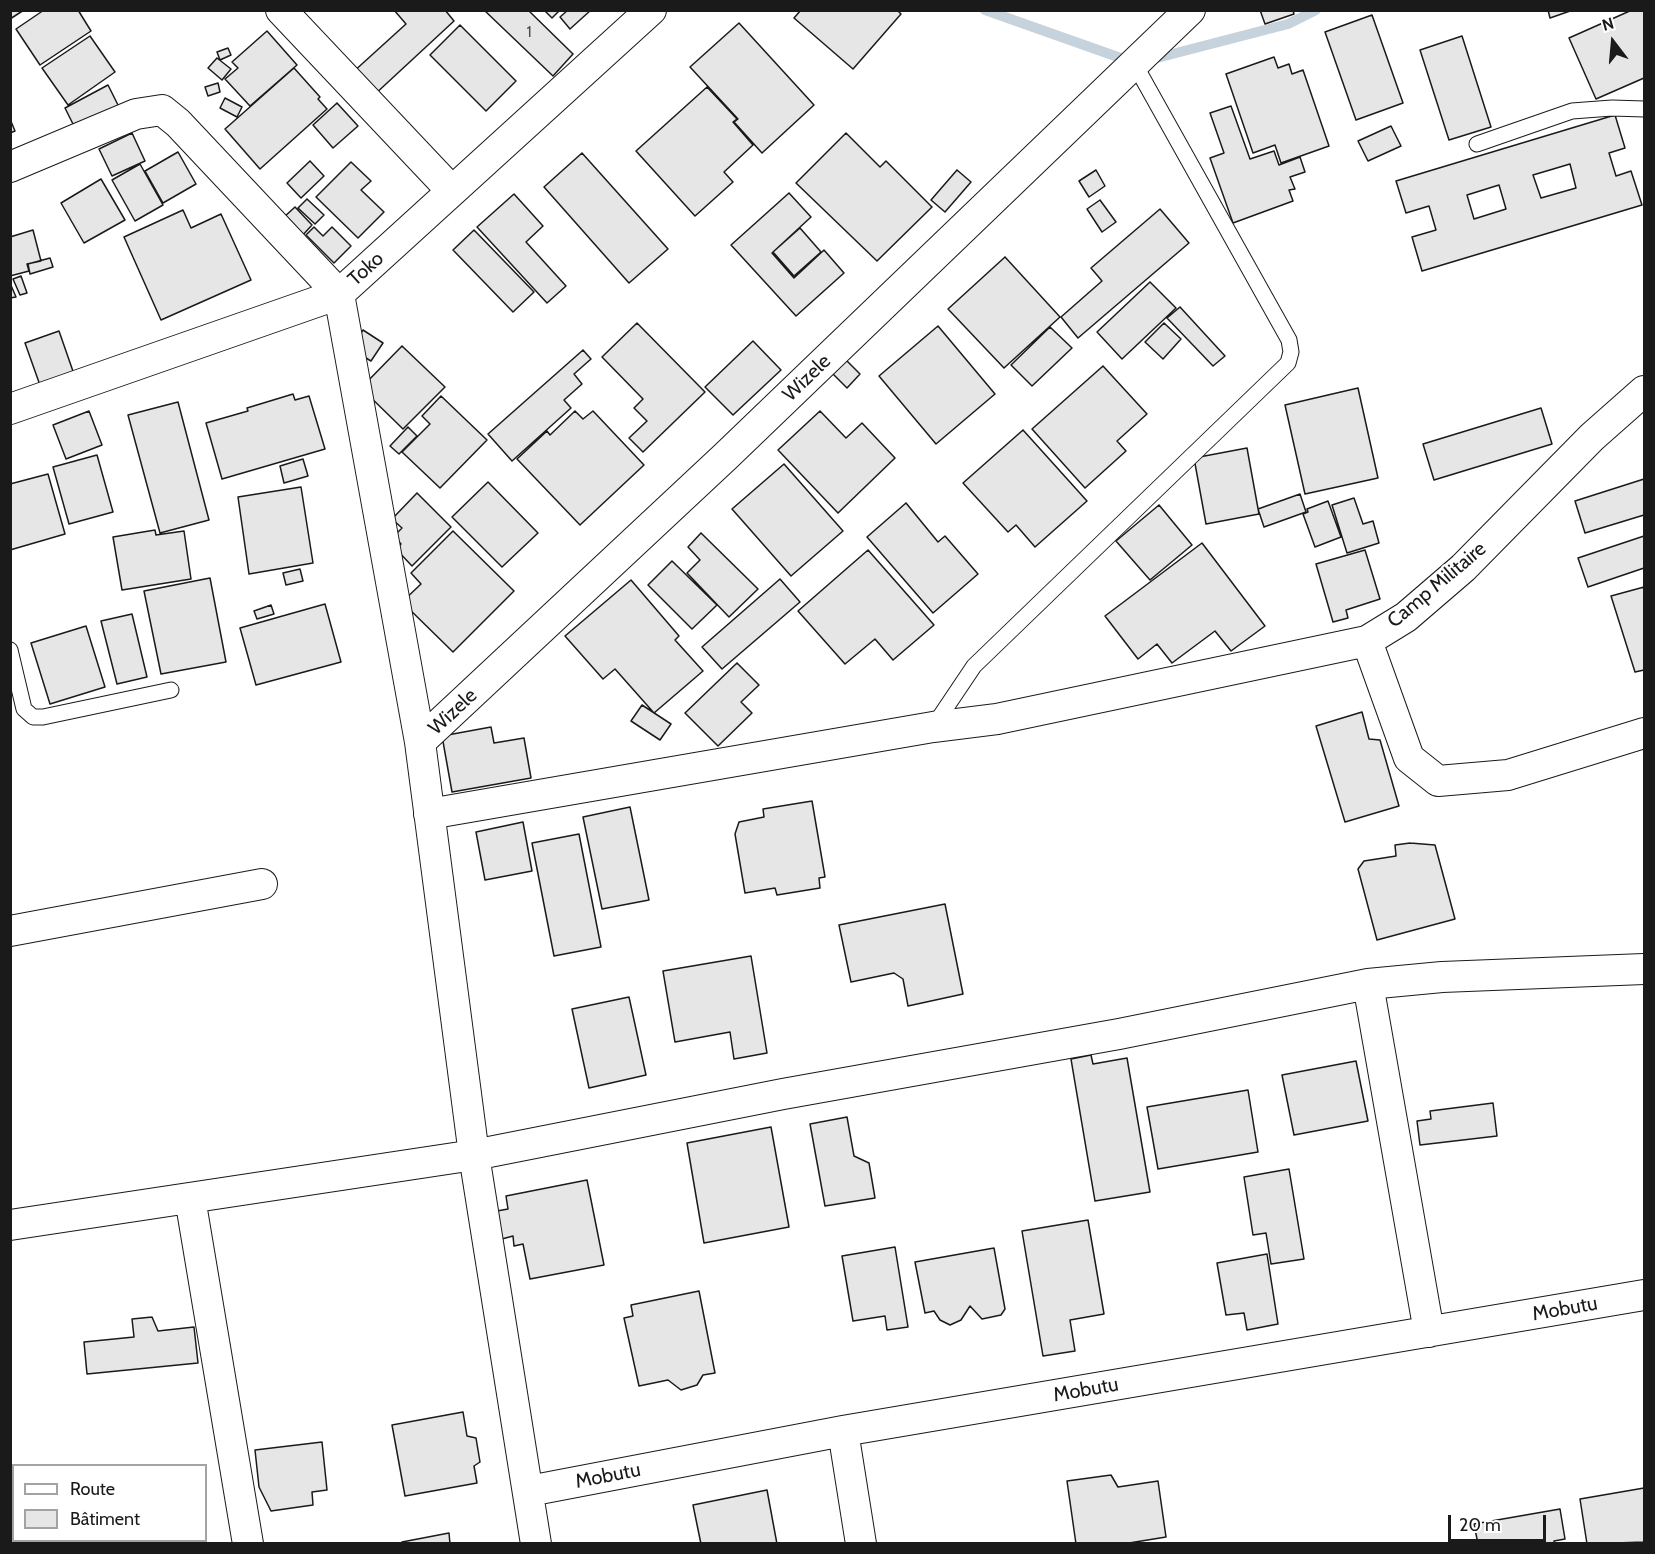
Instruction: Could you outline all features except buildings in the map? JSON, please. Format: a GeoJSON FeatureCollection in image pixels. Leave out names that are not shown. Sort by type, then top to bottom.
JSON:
{"type":"FeatureCollection","features":[{"type":"Feature","properties":{"kind":"street"},"geometry":{"type":"LineString","coordinates":[[281,10],[452,191]]}},
{"type":"Feature","properties":{"kind":"street","name":"Toko"},"geometry":{"type":"LineString","coordinates":[[10,409],[339,294],[651,10]]}},
{"type":"Feature","properties":{"kind":"street","name":"Wizele"},"geometry":{"type":"LineString","coordinates":[[420,742],[726,456],[1190,10]]}},
{"type":"Feature","properties":{"kind":"street"},"geometry":{"type":"LineString","coordinates":[[10,167],[136,114],[162,110],[178,123],[339,294],[420,742],[474,1155],[536,1544]]}},
{"type":"Feature","properties":{"kind":"street","name":"Camp Militaire"},"geometry":{"type":"LineString","coordinates":[[1644,391],[1593,437],[1463,568],[1406,617],[1367,640],[1409,758],[1438,781],[1508,775],[1644,733]]}},
{"type":"Feature","properties":{"kind":"street"},"geometry":{"type":"LineString","coordinates":[[429,814],[933,727],[997,719],[1367,640]]}},
{"type":"Feature","properties":{"kind":"street"},"geometry":{"type":"LineString","coordinates":[[10,931],[262,884]]}},
{"type":"Feature","properties":{"kind":"street"},"geometry":{"type":"LineString","coordinates":[[10,1225],[474,1155],[783,1094],[1119,1034],[1368,984],[1442,977],[1644,969]]}},
{"type":"Feature","properties":{"kind":"street"},"geometry":{"type":"LineString","coordinates":[[1368,984],[1429,1332]]}},
{"type":"Feature","properties":{"kind":"street"},"geometry":{"type":"LineString","coordinates":[[190,1198],[248,1544]]}},
{"type":"Feature","properties":{"kind":"street","name":"Mobutu"},"geometry":{"type":"LineString","coordinates":[[529,1491],[843,1431],[1644,1295]]}},
{"type":"Feature","properties":{"kind":"street"},"geometry":{"type":"LineString","coordinates":[[843,1431],[861,1544]]}},
{"type":"Feature","properties":{"kind":"lane"},"geometry":{"type":"LineString","coordinates":[[933,727],[974,666],[1288,363],[1291,352],[1289,340],[1134,63]]}},
{"type":"Feature","properties":{"kind":"lane"},"geometry":{"type":"LineString","coordinates":[[1477,144],[1572,111],[1612,108],[1644,109]]}},
{"type":"Feature","properties":{"kind":"lane"},"geometry":{"type":"LineString","coordinates":[[10,650],[24,709],[33,717],[43,717],[171,690]]}},
{"type":"Feature","properties":{"kind":"waterway"},"geometry":{"type":"LineString","coordinates":[[985,10],[1132,62]]}},
{"type":"Feature","properties":{"kind":"waterway"},"geometry":{"type":"LineString","coordinates":[[1153,59],[1288,24],[1316,10]]}}]}
